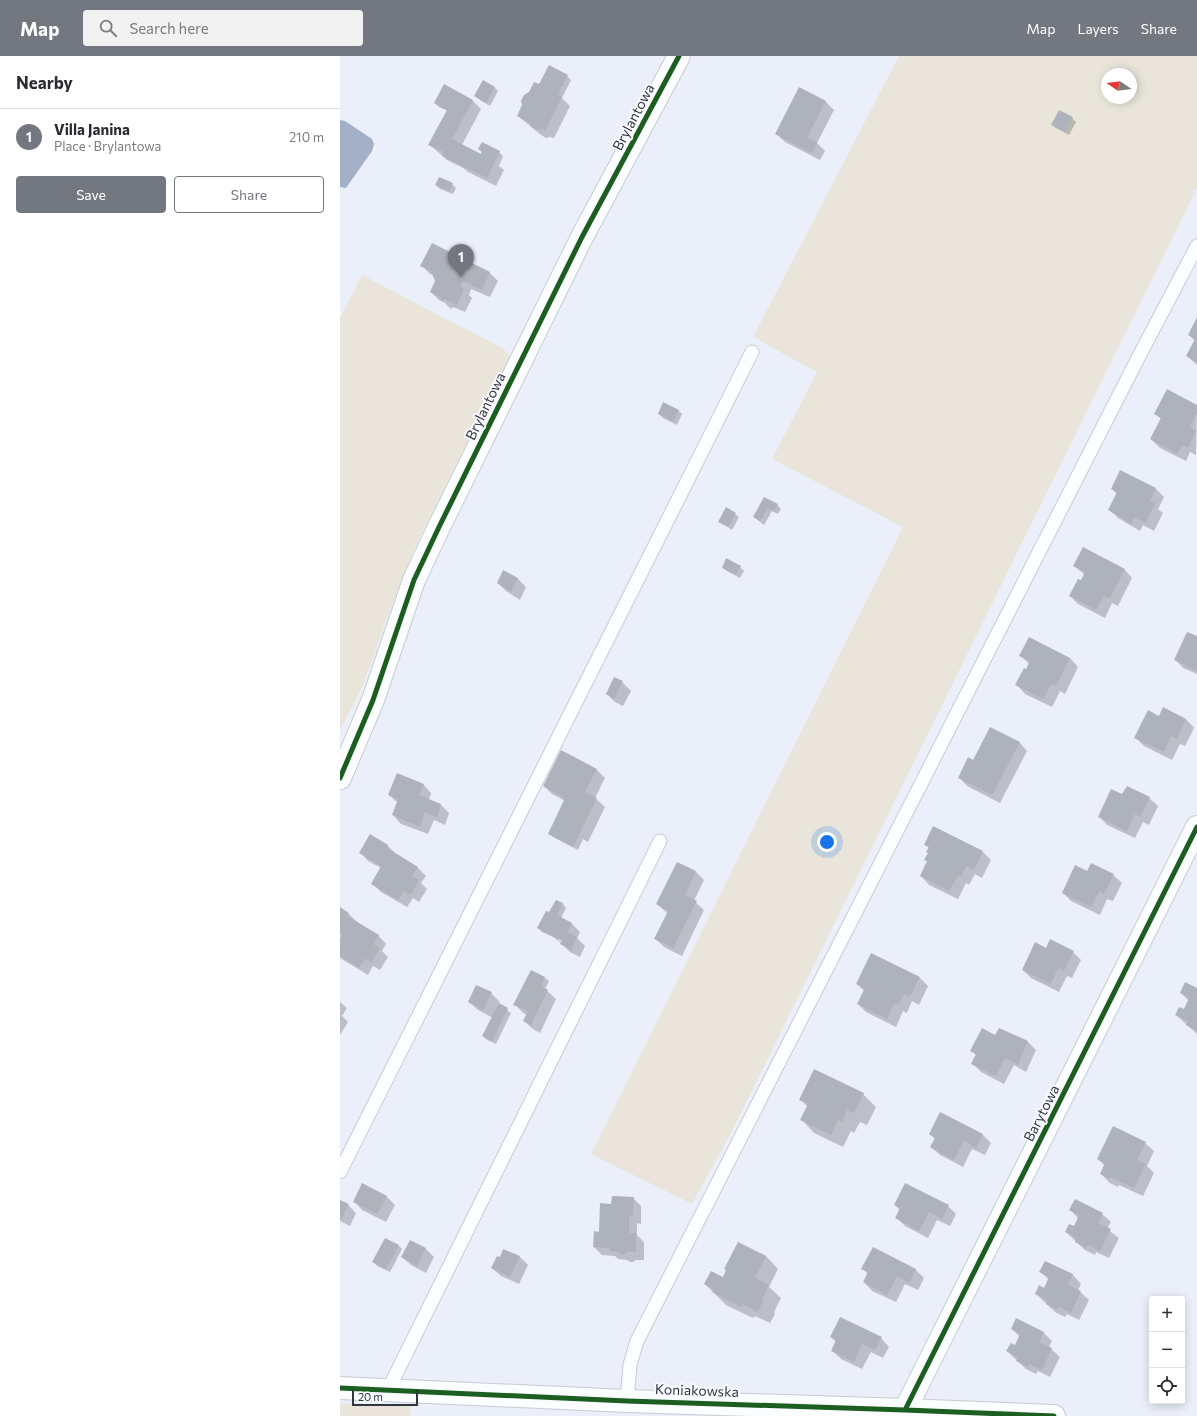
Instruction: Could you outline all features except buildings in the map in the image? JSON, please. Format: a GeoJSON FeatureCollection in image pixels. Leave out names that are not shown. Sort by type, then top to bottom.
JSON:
{"type":"FeatureCollection","features":[{"type":"Feature","properties":{"kind":"street","name":"Brylantowa"},"geometry":{"type":"LineString","coordinates":[[340,778],[373,700],[414,580],[429,547],[582,237],[679,56]]}},
{"type":"Feature","properties":{"kind":"street","name":"Barytowa"},"geometry":{"type":"LineString","coordinates":[[906,1410],[1197,827]]}},
{"type":"Feature","properties":{"kind":"street","name":"Koniakowska"},"geometry":{"type":"LineString","coordinates":[[340,1388],[627,1401],[667,1409],[906,1410],[1054,1416]]}},
{"type":"Feature","properties":{"kind":"lane"},"geometry":{"type":"LineString","coordinates":[[627,1401],[630,1365],[637,1341],[1130,374],[1197,246]]}},
{"type":"Feature","properties":{"kind":"lane"},"geometry":{"type":"LineString","coordinates":[[340,1172],[752,352]]}},
{"type":"Feature","properties":{"kind":"lane"},"geometry":{"type":"LineString","coordinates":[[388,1390],[660,841]]}},
{"type":"Feature","properties":{"kind":"shaded area"},"geometry":{"type":"Polygon","coordinates":[[[899,56],[1197,56],[1197,188],[732,1131],[692,1204],[591,1154],[903,527],[772,459],[817,372],[753,337],[899,56]]]}},
{"type":"Feature","properties":{"kind":"shaded area"},"geometry":{"type":"Polygon","coordinates":[[[362,275],[502,348],[511,356],[416,545],[397,591],[363,685],[340,731],[340,318],[362,275]]]}},
{"type":"Feature","properties":{"kind":"shaded area"},"geometry":{"type":"Polygon","coordinates":[[[340,1403],[411,1406],[410,1416],[340,1416],[340,1403]]]}},
{"type":"Feature","properties":{"kind":"water"},"geometry":{"type":"Polygon","coordinates":[[[340,120],[345,121],[372,139],[374,144],[372,151],[346,188],[340,187],[340,120]]]}},
{"type":"Feature","properties":{"kind":"cycle path"},"geometry":{"type":"LineString","coordinates":[[340,778],[373,700],[414,580],[582,237],[679,56]]}},
{"type":"Feature","properties":{"kind":"cycle path"},"geometry":{"type":"LineString","coordinates":[[905,1410],[1197,827]]}},
{"type":"Feature","properties":{"kind":"cycle path"},"geometry":{"type":"LineString","coordinates":[[340,1388],[627,1401],[1054,1416]]}},
{"type":"Feature","properties":{"kind":"place","name":"Villa Janina"},"geometry":{"type":"Point","coordinates":[461,277]}}]}
